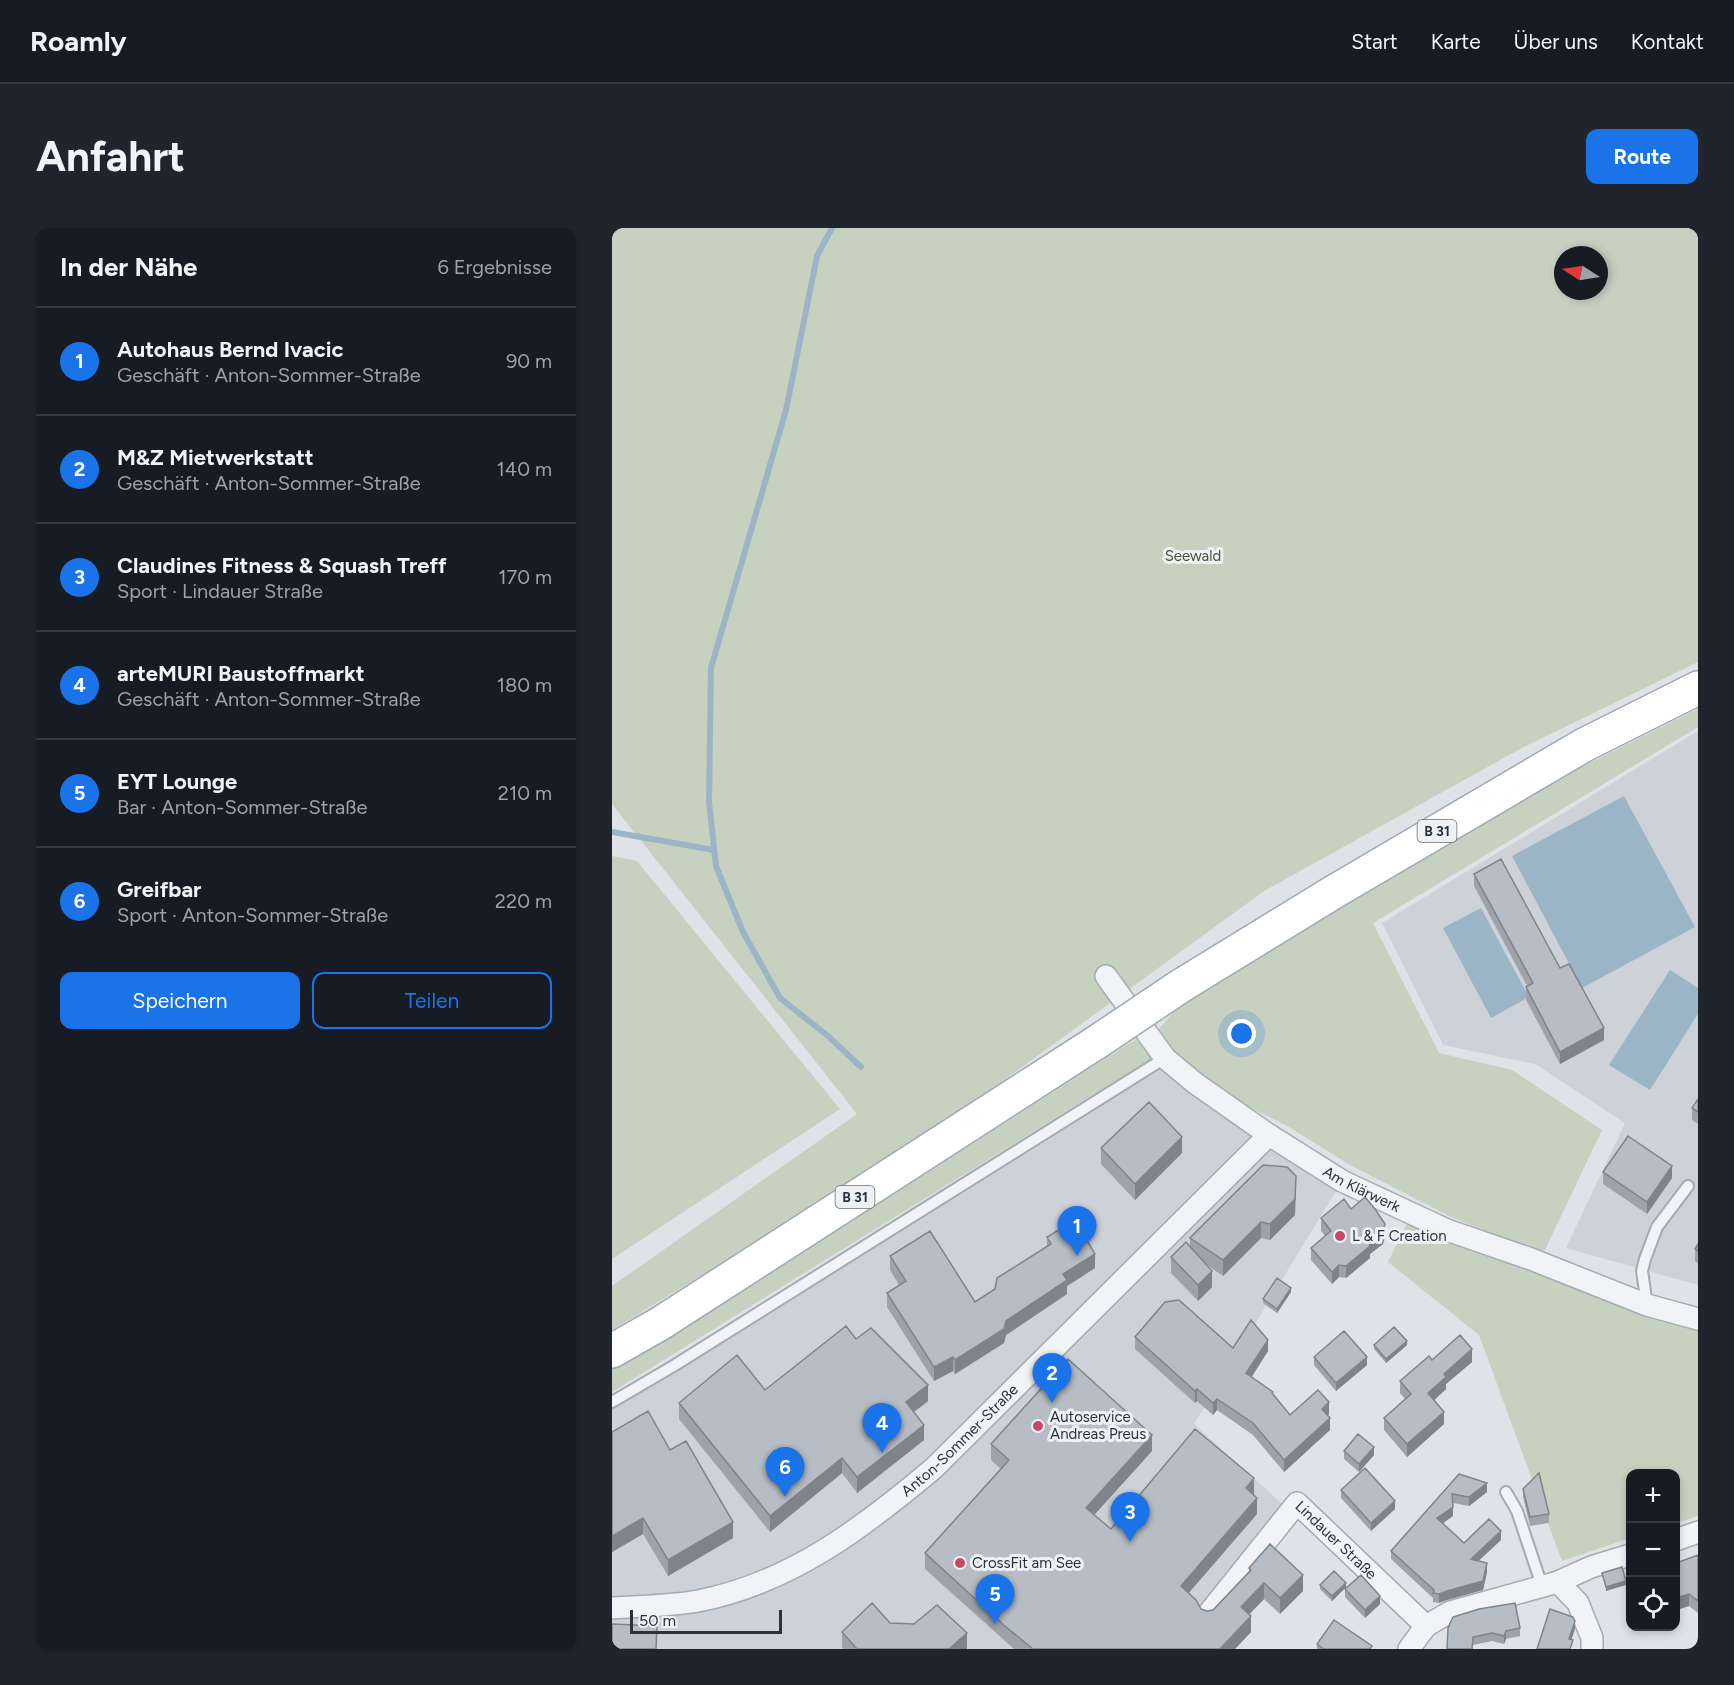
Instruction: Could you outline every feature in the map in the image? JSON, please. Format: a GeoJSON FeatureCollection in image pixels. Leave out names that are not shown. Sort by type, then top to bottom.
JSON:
{"type":"FeatureCollection","features":[{"type":"Feature","properties":{"kind":"main road","name":"B 31"},"geometry":{"type":"LineString","coordinates":[[612,1351],[671,1316],[1182,985],[1332,893],[1584,745],[1698,688]]}},
{"type":"Feature","properties":{"kind":"street","name":"Am Klärwerk"},"geometry":{"type":"LineString","coordinates":[[1106,976],[1165,1058],[1195,1083],[1269,1135],[1342,1181],[1447,1230],[1531,1259],[1647,1305],[1698,1319]]}},
{"type":"Feature","properties":{"kind":"street","name":"Anton-Sommer-Straße"},"geometry":{"type":"LineString","coordinates":[[612,1608],[669,1605],[700,1600],[757,1584],[816,1556],[874,1517],[934,1468],[1269,1135]]}},
{"type":"Feature","properties":{"kind":"street","name":"Lindauer Straße"},"geometry":{"type":"LineString","coordinates":[[1208,1614],[1297,1503],[1426,1626]]}},
{"type":"Feature","properties":{"kind":"street"},"geometry":{"type":"LineString","coordinates":[[1680,1539],[1698,1532]]}},
{"type":"Feature","properties":{"kind":"street"},"geometry":{"type":"LineString","coordinates":[[1409,1649],[1426,1626],[1450,1612],[1550,1584],[1591,1567],[1626,1556]]}},
{"type":"Feature","properties":{"kind":"street"},"geometry":{"type":"LineString","coordinates":[[1550,1584],[1578,1603],[1592,1638],[1592,1649]]}},
{"type":"Feature","properties":{"kind":"lane"},"geometry":{"type":"LineString","coordinates":[[612,1402],[695,1353],[1165,1058]]}},
{"type":"Feature","properties":{"kind":"lane"},"geometry":{"type":"LineString","coordinates":[[1647,1305],[1642,1271],[1645,1259],[1657,1227],[1688,1186]]}},
{"type":"Feature","properties":{"kind":"lane"},"geometry":{"type":"LineString","coordinates":[[1506,1492],[1550,1584]]}},
{"type":"Feature","properties":{"kind":"shaded area"},"geometry":{"type":"Polygon","coordinates":[[[1698,731],[1698,1285],[1566,1248],[1625,1123],[1535,1064],[1443,1045],[1382,923],[1698,731]]]}},
{"type":"Feature","properties":{"kind":"shaded area"},"geometry":{"type":"Polygon","coordinates":[[[1165,1063],[1341,1183],[1194,1424],[1289,1510],[1200,1649],[612,1649],[612,1403],[1165,1063]]]}},
{"type":"Feature","properties":{"kind":"green space","name":"Seewald"},"geometry":{"type":"Polygon","coordinates":[[[612,228],[1698,228],[1698,662],[1520,749],[1264,891],[970,1105],[751,1245],[612,1330],[612,1286],[857,1114],[612,804],[612,228]]]}},
{"type":"Feature","properties":{"kind":"green space"},"geometry":{"type":"Polygon","coordinates":[[[1698,709],[1698,727],[1373,923],[1439,1053],[1512,1070],[1602,1130],[1543,1254],[1449,1216],[1350,1165],[1289,1127],[1207,1086],[1167,1052],[1159,1029],[1181,1003],[1464,826],[1698,709]]]}},
{"type":"Feature","properties":{"kind":"green space"},"geometry":{"type":"Polygon","coordinates":[[[612,856],[637,861],[840,1109],[612,1259],[612,856]]]}},
{"type":"Feature","properties":{"kind":"green space"},"geometry":{"type":"Polygon","coordinates":[[[1136,1039],[1152,1058],[612,1392],[612,1368],[764,1277],[1136,1039]]]}},
{"type":"Feature","properties":{"kind":"green space"},"geometry":{"type":"Polygon","coordinates":[[[1410,1218],[1698,1327],[1698,1516],[1680,1522],[1680,1469],[1626,1469],[1626,1539],[1562,1561],[1479,1335],[1388,1262],[1410,1218]]]}},
{"type":"Feature","properties":{"kind":"water"},"geometry":{"type":"Polygon","coordinates":[[[1624,796],[1695,927],[1582,988],[1512,856],[1624,796]]]}},
{"type":"Feature","properties":{"kind":"water"},"geometry":{"type":"Polygon","coordinates":[[[1481,908],[1529,997],[1491,1018],[1443,928],[1481,908]]]}},
{"type":"Feature","properties":{"kind":"water"},"geometry":{"type":"Polygon","coordinates":[[[1670,970],[1698,988],[1698,1014],[1650,1090],[1609,1065],[1670,970]]]}},
{"type":"Feature","properties":{"kind":"building"},"geometry":{"type":"Polygon","coordinates":[[[1501,859],[1560,968],[1569,964],[1604,1028],[1560,1052],[1526,987],[1533,983],[1474,874],[1501,859]]]}},
{"type":"Feature","properties":{"kind":"building"},"geometry":{"type":"Polygon","coordinates":[[[1698,1099],[1698,1112],[1692,1108],[1698,1099]]]}},
{"type":"Feature","properties":{"kind":"building"},"geometry":{"type":"Polygon","coordinates":[[[1149,1102],[1182,1137],[1135,1184],[1101,1148],[1149,1102]]]}},
{"type":"Feature","properties":{"kind":"building"},"geometry":{"type":"Polygon","coordinates":[[[1628,1136],[1672,1166],[1647,1202],[1603,1172],[1628,1136]]]}},
{"type":"Feature","properties":{"kind":"building"},"geometry":{"type":"Polygon","coordinates":[[[1263,1165],[1287,1167],[1296,1176],[1295,1199],[1270,1224],[1261,1222],[1223,1260],[1190,1238],[1263,1165]]]}},
{"type":"Feature","properties":{"kind":"building"},"geometry":{"type":"Polygon","coordinates":[[[1365,1197],[1385,1224],[1383,1232],[1346,1266],[1339,1265],[1332,1272],[1311,1248],[1331,1231],[1321,1218],[1344,1199],[1351,1209],[1365,1197]]]}},
{"type":"Feature","properties":{"kind":"building"},"geometry":{"type":"Polygon","coordinates":[[[1075,1220],[1095,1254],[1063,1274],[1067,1280],[1006,1321],[1004,1329],[955,1360],[953,1357],[934,1367],[887,1293],[906,1281],[890,1256],[930,1231],[975,1302],[995,1289],[997,1278],[1051,1244],[1047,1237],[1075,1220]]]}},
{"type":"Feature","properties":{"kind":"building"},"geometry":{"type":"Polygon","coordinates":[[[1186,1242],[1212,1271],[1198,1285],[1171,1257],[1186,1242]]]}},
{"type":"Feature","properties":{"kind":"building"},"geometry":{"type":"Polygon","coordinates":[[[1277,1278],[1291,1288],[1277,1309],[1263,1299],[1277,1278]]]}},
{"type":"Feature","properties":{"kind":"building"},"geometry":{"type":"Polygon","coordinates":[[[1179,1300],[1233,1348],[1251,1320],[1268,1340],[1246,1373],[1273,1392],[1290,1415],[1318,1390],[1329,1402],[1322,1409],[1330,1418],[1284,1460],[1253,1423],[1217,1399],[1213,1403],[1197,1389],[1195,1391],[1135,1337],[1165,1302],[1179,1300]]]}},
{"type":"Feature","properties":{"kind":"building"},"geometry":{"type":"Polygon","coordinates":[[[846,1326],[856,1339],[871,1328],[928,1385],[906,1402],[924,1425],[857,1477],[842,1458],[770,1516],[679,1403],[737,1355],[765,1390],[846,1326]]]}},
{"type":"Feature","properties":{"kind":"building"},"geometry":{"type":"Polygon","coordinates":[[[1394,1327],[1407,1341],[1386,1359],[1374,1345],[1394,1327]]]}},
{"type":"Feature","properties":{"kind":"building"},"geometry":{"type":"Polygon","coordinates":[[[1344,1331],[1367,1357],[1336,1383],[1314,1357],[1344,1331]]]}},
{"type":"Feature","properties":{"kind":"building"},"geometry":{"type":"Polygon","coordinates":[[[1460,1335],[1472,1349],[1444,1374],[1446,1377],[1428,1393],[1444,1412],[1407,1444],[1384,1418],[1411,1394],[1400,1381],[1429,1356],[1432,1360],[1460,1335]]]}},
{"type":"Feature","properties":{"kind":"building"},"geometry":{"type":"Polygon","coordinates":[[[1068,1359],[1152,1435],[1086,1508],[1111,1529],[1195,1429],[1254,1478],[1246,1488],[1257,1498],[1181,1586],[1196,1600],[1201,1609],[1213,1610],[1251,1570],[1249,1568],[1270,1544],[1303,1575],[1280,1598],[1264,1583],[1241,1607],[1251,1616],[1220,1649],[1033,1649],[925,1553],[1009,1460],[991,1444],[1068,1359]]]}},
{"type":"Feature","properties":{"kind":"building"},"geometry":{"type":"Polygon","coordinates":[[[648,1411],[670,1450],[686,1441],[733,1522],[668,1560],[643,1518],[612,1536],[612,1432],[648,1411]]]}},
{"type":"Feature","properties":{"kind":"building"},"geometry":{"type":"Polygon","coordinates":[[[1358,1434],[1374,1447],[1359,1464],[1344,1451],[1358,1434]]]}},
{"type":"Feature","properties":{"kind":"building"},"geometry":{"type":"Polygon","coordinates":[[[1365,1468],[1395,1501],[1371,1523],[1341,1490],[1365,1468]]]}},
{"type":"Feature","properties":{"kind":"building"},"geometry":{"type":"Polygon","coordinates":[[[1539,1473],[1549,1514],[1530,1517],[1523,1489],[1539,1473]]]}},
{"type":"Feature","properties":{"kind":"building"},"geometry":{"type":"Polygon","coordinates":[[[1459,1474],[1487,1483],[1469,1497],[1452,1494],[1453,1507],[1437,1518],[1464,1543],[1489,1519],[1501,1531],[1471,1559],[1487,1563],[1483,1581],[1439,1594],[1433,1593],[1434,1590],[1391,1551],[1459,1474]]]}},
{"type":"Feature","properties":{"kind":"building"},"geometry":{"type":"Polygon","coordinates":[[[1698,1555],[1698,1601],[1689,1594],[1680,1597],[1680,1562],[1698,1555]]]}},
{"type":"Feature","properties":{"kind":"building"},"geometry":{"type":"Polygon","coordinates":[[[1622,1567],[1626,1581],[1606,1587],[1602,1573],[1622,1567]]]}},
{"type":"Feature","properties":{"kind":"building"},"geometry":{"type":"Polygon","coordinates":[[[1334,1571],[1346,1583],[1332,1596],[1320,1585],[1334,1571]]]}},
{"type":"Feature","properties":{"kind":"building"},"geometry":{"type":"Polygon","coordinates":[[[1361,1575],[1380,1596],[1365,1610],[1345,1589],[1361,1575]]]}},
{"type":"Feature","properties":{"kind":"building"},"geometry":{"type":"Polygon","coordinates":[[[872,1603],[890,1623],[914,1624],[937,1605],[967,1633],[949,1649],[857,1649],[842,1632],[872,1603]]]}},
{"type":"Feature","properties":{"kind":"building"},"geometry":{"type":"Polygon","coordinates":[[[1515,1603],[1520,1628],[1506,1631],[1504,1636],[1492,1633],[1473,1637],[1472,1649],[1447,1649],[1448,1628],[1453,1617],[1479,1609],[1515,1603]]]}},
{"type":"Feature","properties":{"kind":"building"},"geometry":{"type":"Polygon","coordinates":[[[1550,1609],[1573,1617],[1575,1621],[1569,1639],[1573,1640],[1570,1649],[1537,1649],[1550,1609]]]}},
{"type":"Feature","properties":{"kind":"building"},"geometry":{"type":"Polygon","coordinates":[[[1334,1620],[1372,1646],[1370,1649],[1324,1649],[1317,1644],[1334,1620]]]}},
{"type":"Feature","properties":{"kind":"building"},"geometry":{"type":"Polygon","coordinates":[[[612,1624],[657,1626],[656,1649],[612,1649],[612,1624]]]}},
{"type":"Feature","properties":{"kind":"waterway"},"geometry":{"type":"LineString","coordinates":[[832,228],[817,256],[786,410],[711,668],[709,802],[716,866],[743,932],[780,998],[828,1036],[861,1067]]}},
{"type":"Feature","properties":{"kind":"waterway"},"geometry":{"type":"LineString","coordinates":[[612,832],[714,850]]}},
{"type":"Feature","properties":{"kind":"place","name":"L & F Creation"},"geometry":{"type":"Point","coordinates":[1340,1236]}},
{"type":"Feature","properties":{"kind":"place","name":"Autohaus Bernd Ivacic"},"geometry":{"type":"Point","coordinates":[1077,1256]}},
{"type":"Feature","properties":{"kind":"place","name":"M&Z Mietwerkstatt"},"geometry":{"type":"Point","coordinates":[1052,1403]}},
{"type":"Feature","properties":{"kind":"place","name":"Autoservice Andreas Preus"},"geometry":{"type":"Point","coordinates":[1038,1426]}},
{"type":"Feature","properties":{"kind":"place","name":"arteMURI Baustoffmarkt"},"geometry":{"type":"Point","coordinates":[882,1453]}},
{"type":"Feature","properties":{"kind":"place","name":"Greifbar"},"geometry":{"type":"Point","coordinates":[785,1497]}},
{"type":"Feature","properties":{"kind":"place","name":"Claudines Fitness & Squash Treff"},"geometry":{"type":"Point","coordinates":[1130,1542]}},
{"type":"Feature","properties":{"kind":"place","name":"CrossFit am See"},"geometry":{"type":"Point","coordinates":[960,1563]}},
{"type":"Feature","properties":{"kind":"place","name":"EYT Lounge"},"geometry":{"type":"Point","coordinates":[995,1624]}}]}
